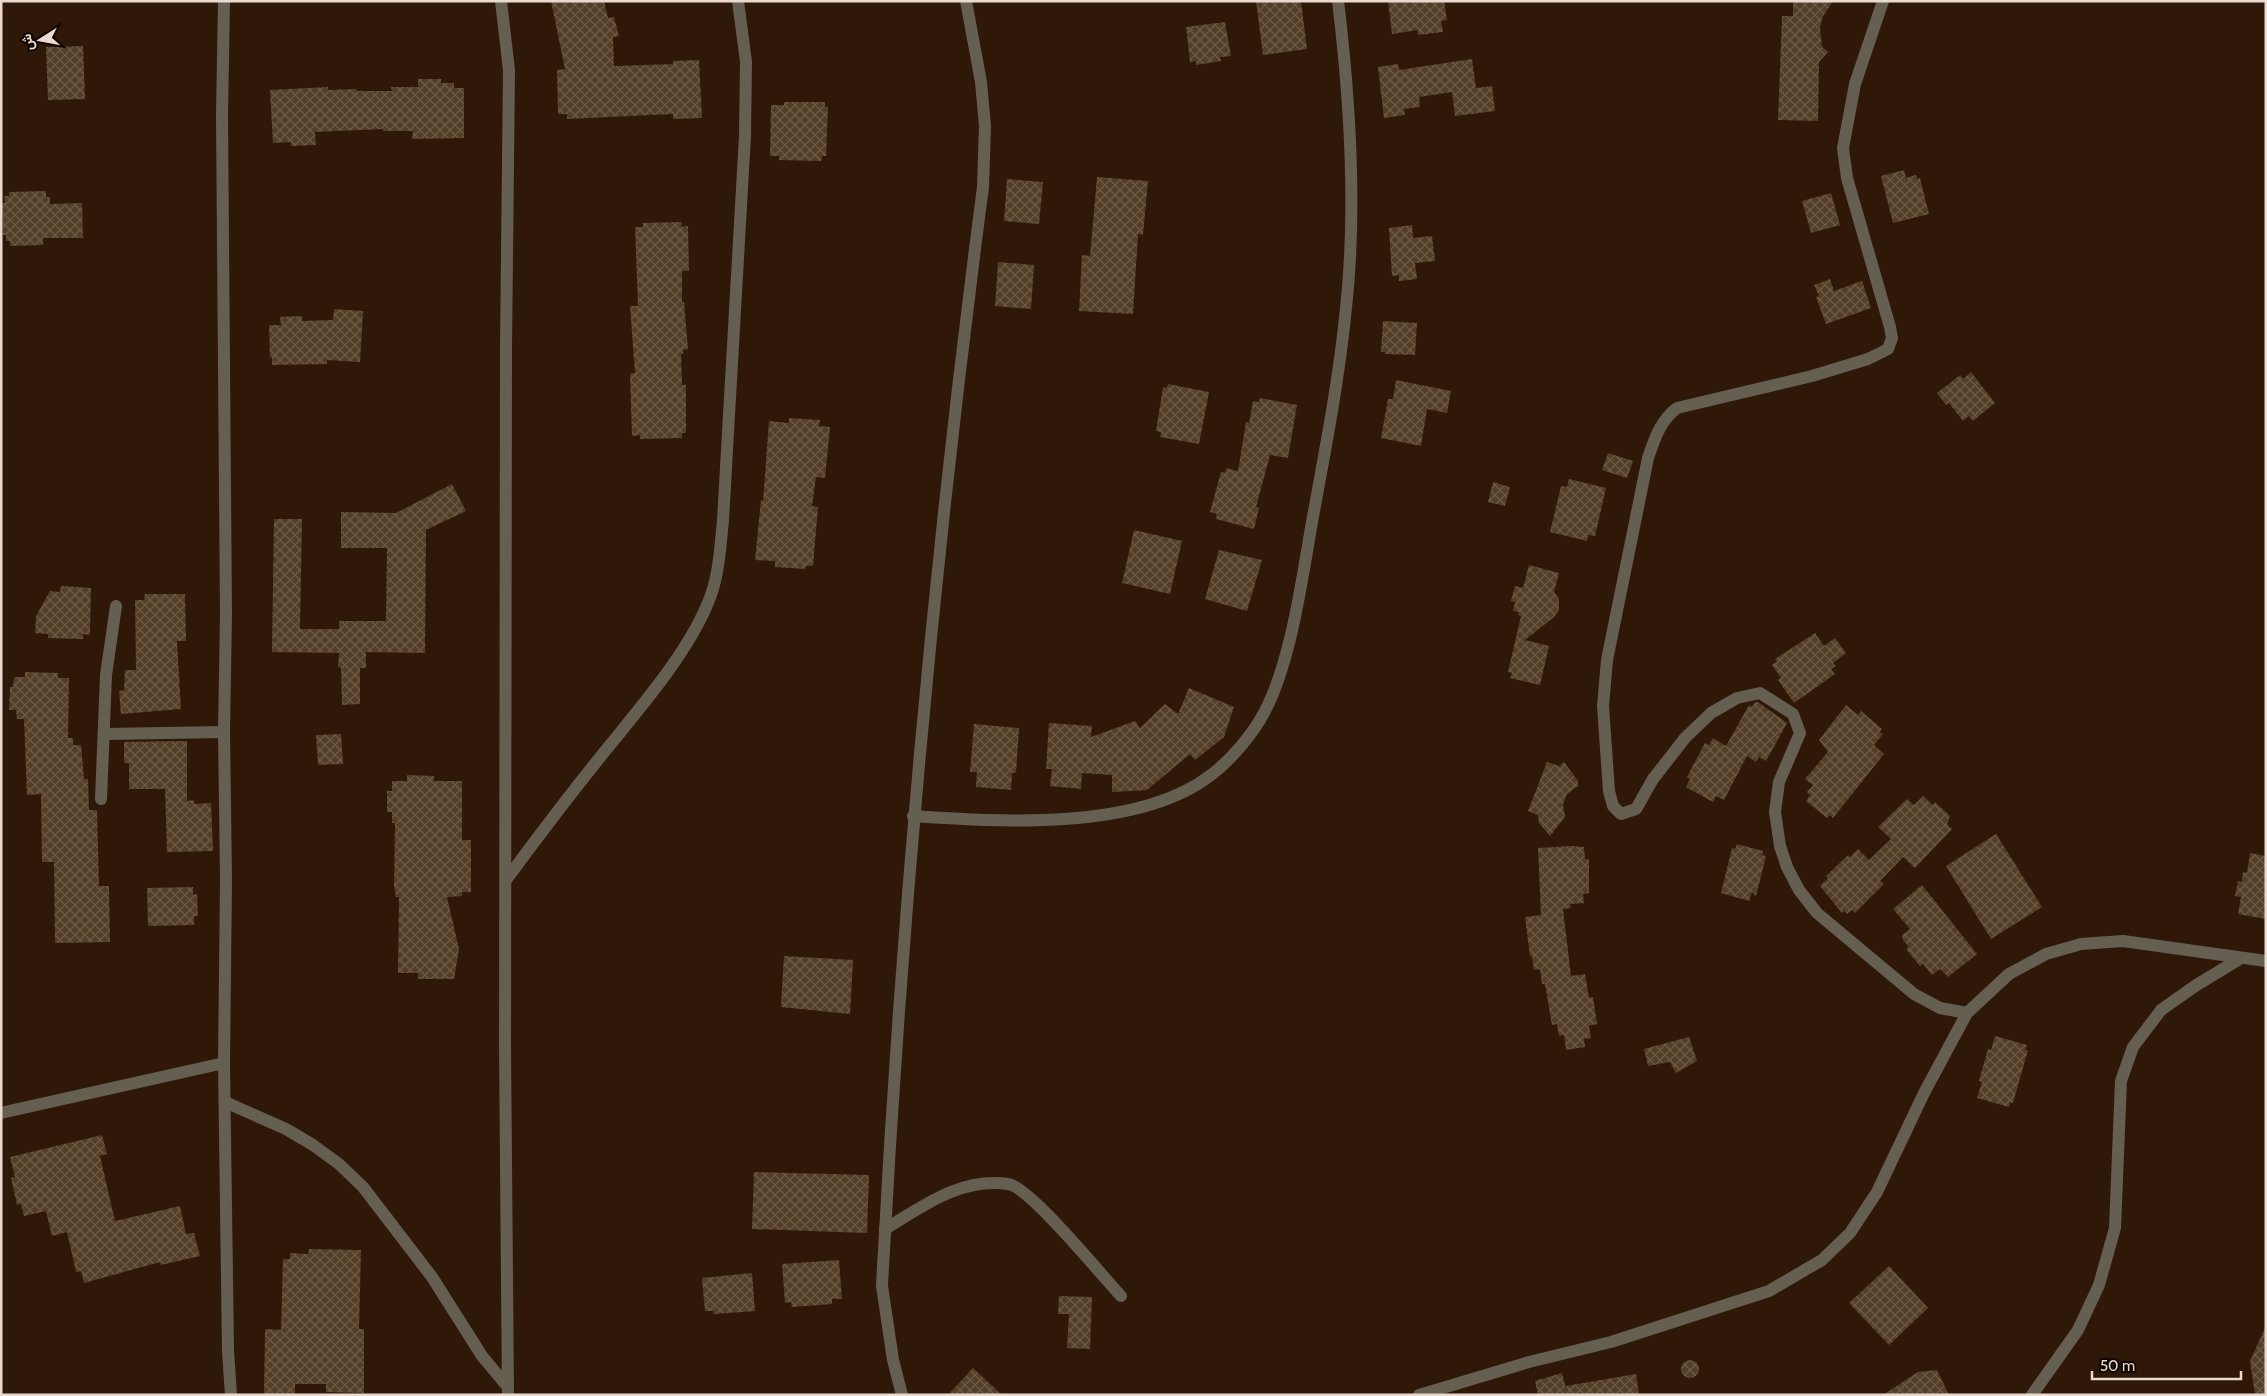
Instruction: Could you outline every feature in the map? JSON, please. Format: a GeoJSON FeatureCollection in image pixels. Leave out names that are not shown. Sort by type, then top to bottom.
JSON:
{"type":"FeatureCollection","features":[{"type":"Feature","properties":{"kind":"street"},"geometry":{"type":"LineString","coordinates":[[224,1],[222,116],[226,614],[224,1063],[228,1351],[231,1395]]}},
{"type":"Feature","properties":{"kind":"street"},"geometry":{"type":"LineString","coordinates":[[501,1],[509,70],[506,349],[507,1390]]}},
{"type":"Feature","properties":{"kind":"street"},"geometry":{"type":"LineString","coordinates":[[506,880],[564,802],[644,703],[692,635],[708,605],[717,576],[731,405],[745,136],[746,62],[738,1]]}},
{"type":"Feature","properties":{"kind":"street"},"geometry":{"type":"LineString","coordinates":[[902,1395],[893,1360],[882,1286],[913,816],[982,187],[985,126],[981,82],[966,1]]}},
{"type":"Feature","properties":{"kind":"street"},"geometry":{"type":"LineString","coordinates":[[913,816],[953,819],[1048,818],[1128,812],[1184,792],[1212,774],[1238,748],[1264,712],[1284,661],[1330,419],[1347,306],[1350,221],[1348,113],[1338,1]]}},
{"type":"Feature","properties":{"kind":"street"},"geometry":{"type":"LineString","coordinates":[[1883,1],[1854,84],[1843,148],[1846,178],[1892,338],[1888,349],[1868,359],[1812,376],[1677,408],[1667,416],[1658,429],[1648,458],[1611,640],[1604,706],[1609,791],[1613,806],[1618,812],[1627,814],[1636,809],[1653,779],[1685,738],[1711,712],[1737,698],[1760,693],[1793,714],[1800,733],[1779,782],[1776,812],[1780,846],[1787,867],[1799,890],[1817,913],[1914,994],[1940,1008],[1967,1013]]}},
{"type":"Feature","properties":{"kind":"street"},"geometry":{"type":"LineString","coordinates":[[101,798],[106,675],[116,606]]}},
{"type":"Feature","properties":{"kind":"street"},"geometry":{"type":"LineString","coordinates":[[104,734],[224,732]]}},
{"type":"Feature","properties":{"kind":"street"},"geometry":{"type":"LineString","coordinates":[[1419,1395],[1529,1362],[1611,1342],[1769,1291],[1822,1260],[1850,1233],[1877,1192],[1928,1085],[1967,1013],[2009,974],[2046,954],[2081,944],[2123,940],[2266,961]]}},
{"type":"Feature","properties":{"kind":"street"},"geometry":{"type":"LineString","coordinates":[[2032,1395],[2078,1330],[2102,1276],[2115,1228],[2121,1081],[2133,1047],[2161,1010],[2195,986],[2241,958]]}},
{"type":"Feature","properties":{"kind":"street"},"geometry":{"type":"LineString","coordinates":[[1,1113],[224,1063]]}},
{"type":"Feature","properties":{"kind":"street"},"geometry":{"type":"LineString","coordinates":[[225,1102],[286,1129],[306,1141],[339,1164],[363,1187],[432,1277],[482,1356],[507,1390]]}},
{"type":"Feature","properties":{"kind":"street"},"geometry":{"type":"LineString","coordinates":[[885,1229],[942,1194],[974,1184],[1009,1184],[1029,1196],[1121,1296]]}},
{"type":"Feature","properties":{"kind":"building"},"geometry":{"type":"Polygon","coordinates":[[[551,1],[604,1],[608,18],[614,17],[619,36],[613,37],[614,66],[673,64],[673,61],[699,60],[702,118],[673,119],[673,114],[567,119],[567,114],[558,114],[557,70],[565,69],[551,1]]]}},
{"type":"Feature","properties":{"kind":"building"},"geometry":{"type":"Polygon","coordinates":[[[1256,1],[1301,1],[1307,49],[1263,55],[1256,1]]]}},
{"type":"Feature","properties":{"kind":"building"},"geometry":{"type":"Polygon","coordinates":[[[1388,1],[1444,1],[1447,20],[1441,21],[1443,32],[1418,35],[1418,30],[1392,34],[1388,1]]]}},
{"type":"Feature","properties":{"kind":"building"},"geometry":{"type":"Polygon","coordinates":[[[1793,1],[1833,1],[1822,18],[1820,29],[1822,47],[1828,52],[1819,62],[1818,121],[1778,120],[1782,16],[1793,16],[1793,1]]]}},
{"type":"Feature","properties":{"kind":"building"},"geometry":{"type":"Polygon","coordinates":[[[1225,22],[1231,56],[1220,57],[1221,61],[1196,65],[1196,61],[1190,62],[1186,27],[1225,22]]]}},
{"type":"Feature","properties":{"kind":"building"},"geometry":{"type":"Polygon","coordinates":[[[83,46],[85,99],[48,100],[46,47],[83,46]]]}},
{"type":"Feature","properties":{"kind":"building"},"geometry":{"type":"Polygon","coordinates":[[[1472,59],[1476,88],[1492,86],[1495,111],[1455,116],[1452,92],[1419,97],[1420,107],[1404,109],[1405,115],[1384,118],[1378,67],[1398,64],[1399,70],[1472,59]]]}},
{"type":"Feature","properties":{"kind":"building"},"geometry":{"type":"Polygon","coordinates":[[[418,79],[441,79],[441,83],[454,83],[454,88],[464,88],[464,138],[412,139],[413,131],[383,131],[383,129],[315,132],[316,145],[291,146],[291,142],[273,143],[270,90],[328,87],[328,90],[392,91],[391,87],[418,87],[418,79]]]}},
{"type":"Feature","properties":{"kind":"building"},"geometry":{"type":"Polygon","coordinates":[[[784,102],[825,102],[825,107],[828,107],[826,156],[822,156],[821,161],[779,160],[779,156],[770,156],[771,105],[784,105],[784,102]]]}},
{"type":"Feature","properties":{"kind":"building"},"geometry":{"type":"Polygon","coordinates":[[[1904,170],[1906,178],[1916,175],[1917,179],[1920,178],[1929,214],[1893,223],[1881,176],[1904,170]]]}},
{"type":"Feature","properties":{"kind":"building"},"geometry":{"type":"Polygon","coordinates":[[[1097,177],[1148,181],[1143,235],[1138,234],[1133,314],[1079,311],[1082,255],[1090,256],[1097,177]]]}},
{"type":"Feature","properties":{"kind":"building"},"geometry":{"type":"Polygon","coordinates":[[[1007,179],[1043,182],[1039,224],[1004,221],[1007,179]]]}},
{"type":"Feature","properties":{"kind":"building"},"geometry":{"type":"Polygon","coordinates":[[[46,191],[46,197],[50,197],[50,204],[82,203],[83,238],[43,238],[43,245],[10,246],[10,241],[6,241],[6,235],[3,235],[2,203],[5,203],[4,196],[9,196],[9,192],[46,191]]]}},
{"type":"Feature","properties":{"kind":"building"},"geometry":{"type":"Polygon","coordinates":[[[1831,193],[1840,225],[1811,233],[1802,201],[1831,193]]]}},
{"type":"Feature","properties":{"kind":"building"},"geometry":{"type":"Polygon","coordinates":[[[682,222],[681,227],[688,226],[689,271],[682,271],[682,302],[684,302],[688,349],[683,350],[683,354],[681,354],[682,385],[686,385],[686,433],[682,433],[682,438],[640,439],[640,435],[632,436],[630,374],[635,373],[630,306],[638,306],[635,227],[643,227],[643,223],[682,222]]]}},
{"type":"Feature","properties":{"kind":"building"},"geometry":{"type":"Polygon","coordinates":[[[1412,225],[1413,238],[1432,236],[1435,261],[1415,263],[1417,279],[1399,281],[1399,275],[1392,276],[1389,228],[1412,225]]]}},
{"type":"Feature","properties":{"kind":"building"},"geometry":{"type":"Polygon","coordinates":[[[998,262],[1034,265],[1031,309],[995,306],[998,262]]]}},
{"type":"Feature","properties":{"kind":"building"},"geometry":{"type":"Polygon","coordinates":[[[1830,279],[1834,291],[1862,281],[1871,308],[1826,324],[1816,297],[1819,296],[1814,285],[1830,279]]]}},
{"type":"Feature","properties":{"kind":"building"},"geometry":{"type":"Polygon","coordinates":[[[334,309],[363,311],[360,362],[327,360],[327,364],[272,365],[269,325],[281,325],[280,317],[302,316],[302,321],[333,320],[334,309]]]}},
{"type":"Feature","properties":{"kind":"building"},"geometry":{"type":"Polygon","coordinates":[[[1383,321],[1417,323],[1415,355],[1385,354],[1385,352],[1381,352],[1383,321]]]}},
{"type":"Feature","properties":{"kind":"building"},"geometry":{"type":"Polygon","coordinates":[[[1971,372],[1995,403],[1973,421],[1969,416],[1963,421],[1949,403],[1946,405],[1937,393],[1960,375],[1963,379],[1971,372]]]}},
{"type":"Feature","properties":{"kind":"building"},"geometry":{"type":"Polygon","coordinates":[[[1396,380],[1451,391],[1447,413],[1427,409],[1421,446],[1381,438],[1388,399],[1393,399],[1396,380]]]}},
{"type":"Feature","properties":{"kind":"building"},"geometry":{"type":"Polygon","coordinates":[[[1168,384],[1209,392],[1199,444],[1160,437],[1161,432],[1156,431],[1163,387],[1167,388],[1168,384]]]}},
{"type":"Feature","properties":{"kind":"building"},"geometry":{"type":"Polygon","coordinates":[[[1260,398],[1297,405],[1288,458],[1270,455],[1256,507],[1259,508],[1254,529],[1216,519],[1217,514],[1210,512],[1221,472],[1225,473],[1226,468],[1238,471],[1246,422],[1249,423],[1253,401],[1259,402],[1260,398]]]}},
{"type":"Feature","properties":{"kind":"building"},"geometry":{"type":"Polygon","coordinates":[[[789,418],[820,420],[819,426],[830,427],[825,478],[816,477],[812,506],[818,507],[813,566],[806,566],[805,569],[775,567],[775,561],[755,560],[761,500],[763,501],[769,421],[789,423],[789,418]]]}},
{"type":"Feature","properties":{"kind":"building"},"geometry":{"type":"Polygon","coordinates":[[[1608,453],[1633,461],[1627,478],[1602,470],[1608,453]]]}},
{"type":"Feature","properties":{"kind":"building"},"geometry":{"type":"Polygon","coordinates":[[[1569,479],[1606,488],[1595,536],[1588,535],[1587,541],[1550,532],[1561,486],[1567,487],[1569,479]]]}},
{"type":"Feature","properties":{"kind":"building"},"geometry":{"type":"Polygon","coordinates":[[[1493,482],[1510,487],[1505,506],[1488,502],[1493,482]]]}},
{"type":"Feature","properties":{"kind":"building"},"geometry":{"type":"Polygon","coordinates":[[[452,484],[466,511],[426,530],[425,653],[366,652],[366,668],[360,668],[360,704],[342,705],[341,668],[338,667],[339,653],[272,652],[274,519],[302,519],[300,629],[339,629],[339,621],[386,621],[387,548],[341,548],[341,512],[396,513],[452,484]]]}},
{"type":"Feature","properties":{"kind":"building"},"geometry":{"type":"Polygon","coordinates":[[[1134,530],[1182,541],[1170,594],[1122,583],[1134,530]]]}},
{"type":"Feature","properties":{"kind":"building"},"geometry":{"type":"Polygon","coordinates":[[[1219,550],[1262,560],[1247,611],[1205,599],[1219,550]]]}},
{"type":"Feature","properties":{"kind":"building"},"geometry":{"type":"Polygon","coordinates":[[[1529,565],[1559,573],[1554,592],[1559,599],[1559,610],[1554,617],[1525,640],[1549,646],[1540,685],[1510,678],[1512,673],[1508,672],[1521,616],[1518,615],[1519,612],[1513,611],[1515,602],[1511,601],[1515,586],[1523,588],[1529,565]]]}},
{"type":"Feature","properties":{"kind":"building"},"geometry":{"type":"Polygon","coordinates":[[[61,586],[91,588],[90,635],[83,634],[83,639],[48,638],[48,634],[35,633],[36,616],[50,591],[60,592],[61,586]]]}},
{"type":"Feature","properties":{"kind":"building"},"geometry":{"type":"Polygon","coordinates":[[[145,594],[185,594],[186,641],[177,641],[181,709],[121,714],[119,691],[124,690],[125,670],[136,670],[135,600],[144,600],[145,594]]]}},
{"type":"Feature","properties":{"kind":"building"},"geometry":{"type":"Polygon","coordinates":[[[1815,633],[1824,646],[1835,638],[1846,653],[1833,663],[1836,666],[1831,669],[1835,674],[1794,703],[1778,680],[1781,678],[1772,665],[1777,661],[1775,659],[1815,633]]]}},
{"type":"Feature","properties":{"kind":"building"},"geometry":{"type":"Polygon","coordinates":[[[25,672],[58,673],[58,678],[69,678],[68,738],[73,738],[73,745],[81,745],[84,779],[88,779],[89,810],[97,810],[99,886],[109,886],[110,942],[55,943],[54,862],[42,862],[41,794],[27,795],[24,719],[17,719],[16,710],[9,710],[10,687],[13,687],[14,677],[25,677],[25,672]]]}},
{"type":"Feature","properties":{"kind":"building"},"geometry":{"type":"Polygon","coordinates":[[[1189,688],[1234,707],[1224,737],[1195,760],[1190,754],[1147,790],[1112,792],[1112,775],[1082,773],[1081,789],[1050,786],[1052,769],[1046,769],[1049,723],[1092,726],[1091,737],[1135,721],[1140,728],[1165,704],[1178,714],[1189,688]]]}},
{"type":"Feature","properties":{"kind":"building"},"geometry":{"type":"Polygon","coordinates":[[[1755,702],[1758,702],[1787,723],[1766,761],[1759,757],[1756,762],[1747,756],[1724,800],[1716,796],[1713,802],[1686,787],[1690,779],[1687,777],[1705,743],[1709,745],[1713,738],[1726,746],[1749,705],[1752,707],[1755,702]]]}},
{"type":"Feature","properties":{"kind":"building"},"geometry":{"type":"Polygon","coordinates":[[[1846,705],[1858,715],[1861,711],[1882,729],[1879,732],[1883,734],[1874,745],[1884,754],[1833,818],[1830,815],[1827,818],[1806,801],[1810,795],[1807,792],[1813,785],[1805,779],[1828,752],[1819,740],[1846,705]]]}},
{"type":"Feature","properties":{"kind":"building"},"geometry":{"type":"Polygon","coordinates":[[[974,724],[1019,728],[1016,773],[1012,773],[1011,790],[976,787],[977,772],[970,772],[974,724]]]}},
{"type":"Feature","properties":{"kind":"building"},"geometry":{"type":"Polygon","coordinates":[[[341,734],[343,764],[318,765],[316,735],[341,734]]]}},
{"type":"Feature","properties":{"kind":"building"},"geometry":{"type":"Polygon","coordinates":[[[187,741],[187,801],[194,800],[194,804],[211,803],[213,851],[167,852],[165,789],[129,789],[129,763],[124,763],[124,742],[187,741]]]}},
{"type":"Feature","properties":{"kind":"building"},"geometry":{"type":"Polygon","coordinates":[[[1547,762],[1559,766],[1564,762],[1578,781],[1578,786],[1567,794],[1563,804],[1565,817],[1550,836],[1539,823],[1538,815],[1528,811],[1547,762]]]}},
{"type":"Feature","properties":{"kind":"building"},"geometry":{"type":"Polygon","coordinates":[[[407,775],[434,776],[434,781],[462,781],[462,840],[471,840],[471,892],[462,892],[462,896],[447,897],[459,949],[454,979],[418,979],[418,973],[398,973],[399,897],[396,897],[394,886],[395,823],[392,823],[392,812],[387,812],[387,791],[392,791],[392,781],[407,781],[407,775]]]}},
{"type":"Feature","properties":{"kind":"building"},"geometry":{"type":"Polygon","coordinates":[[[1923,796],[1933,805],[1935,802],[1950,816],[1947,824],[1952,829],[1915,868],[1903,857],[1880,881],[1884,884],[1855,913],[1852,910],[1847,914],[1844,911],[1842,913],[1820,886],[1828,878],[1826,876],[1848,855],[1850,857],[1858,849],[1869,860],[1891,839],[1878,827],[1907,799],[1914,805],[1923,796]]]}},
{"type":"Feature","properties":{"kind":"building"},"geometry":{"type":"Polygon","coordinates":[[[1996,834],[2042,907],[1991,939],[1946,866],[1996,834]]]}},
{"type":"Feature","properties":{"kind":"building"},"geometry":{"type":"Polygon","coordinates":[[[1737,844],[1763,851],[1762,855],[1766,856],[1756,896],[1752,892],[1749,901],[1721,893],[1732,848],[1735,849],[1737,844]]]}},
{"type":"Feature","properties":{"kind":"building"},"geometry":{"type":"Polygon","coordinates":[[[1584,847],[1585,859],[1589,859],[1589,893],[1583,894],[1584,903],[1570,904],[1571,908],[1563,909],[1571,976],[1585,974],[1589,998],[1593,997],[1597,1024],[1589,1026],[1591,1038],[1584,1039],[1585,1047],[1566,1050],[1564,1035],[1559,1036],[1557,1024],[1552,1025],[1545,984],[1542,984],[1540,969],[1534,970],[1532,956],[1530,956],[1525,917],[1541,915],[1538,848],[1584,847]]]}},
{"type":"Feature","properties":{"kind":"building"},"geometry":{"type":"Polygon","coordinates":[[[2250,853],[2266,856],[2266,919],[2238,914],[2241,897],[2235,896],[2238,881],[2242,882],[2243,872],[2247,873],[2250,853]]]}},
{"type":"Feature","properties":{"kind":"building"},"geometry":{"type":"Polygon","coordinates":[[[1922,885],[1977,954],[1948,977],[1940,969],[1932,975],[1923,964],[1920,966],[1906,949],[1909,947],[1903,940],[1902,935],[1910,929],[1893,909],[1922,885]]]}},
{"type":"Feature","properties":{"kind":"building"},"geometry":{"type":"Polygon","coordinates":[[[193,887],[193,895],[197,894],[198,916],[194,916],[194,925],[148,926],[147,888],[193,887]]]}},
{"type":"Feature","properties":{"kind":"building"},"geometry":{"type":"Polygon","coordinates":[[[784,956],[853,960],[850,1014],[781,1007],[784,956]]]}},
{"type":"Feature","properties":{"kind":"building"},"geometry":{"type":"Polygon","coordinates":[[[1995,1036],[2027,1045],[2025,1050],[2028,1050],[2013,1103],[2010,1102],[2009,1107],[1977,1098],[1982,1082],[1979,1081],[1988,1049],[1991,1050],[1995,1036]]]}},
{"type":"Feature","properties":{"kind":"building"},"geometry":{"type":"Polygon","coordinates":[[[1689,1037],[1697,1061],[1676,1073],[1670,1062],[1648,1066],[1644,1049],[1689,1037]]]}},
{"type":"Feature","properties":{"kind":"building"},"geometry":{"type":"Polygon","coordinates":[[[102,1135],[107,1154],[100,1156],[115,1221],[180,1206],[186,1234],[194,1233],[200,1256],[161,1265],[160,1262],[84,1283],[81,1271],[76,1272],[67,1232],[52,1236],[46,1211],[24,1216],[21,1204],[17,1205],[11,1178],[15,1177],[10,1157],[102,1135]]]}},
{"type":"Feature","properties":{"kind":"building"},"geometry":{"type":"Polygon","coordinates":[[[754,1172],[869,1175],[867,1233],[752,1229],[754,1172]]]}},
{"type":"Feature","properties":{"kind":"building"},"geometry":{"type":"Polygon","coordinates":[[[309,1249],[361,1250],[359,1329],[364,1329],[364,1393],[326,1392],[326,1384],[295,1384],[295,1395],[264,1395],[265,1329],[281,1330],[283,1259],[290,1259],[290,1253],[308,1254],[309,1249]]]}},
{"type":"Feature","properties":{"kind":"building"},"geometry":{"type":"Polygon","coordinates":[[[839,1260],[842,1299],[832,1299],[832,1304],[792,1307],[791,1302],[785,1303],[782,1264],[839,1260]]]}},
{"type":"Feature","properties":{"kind":"building"},"geometry":{"type":"Polygon","coordinates":[[[1889,1266],[1928,1308],[1889,1345],[1849,1303],[1889,1266]]]}},
{"type":"Feature","properties":{"kind":"building"},"geometry":{"type":"Polygon","coordinates":[[[752,1273],[755,1311],[714,1314],[713,1311],[705,1311],[702,1278],[752,1273]]]}},
{"type":"Feature","properties":{"kind":"building"},"geometry":{"type":"Polygon","coordinates":[[[1059,1296],[1092,1297],[1090,1349],[1067,1348],[1069,1314],[1058,1314],[1059,1296]]]}},
{"type":"Feature","properties":{"kind":"building"},"geometry":{"type":"Polygon","coordinates":[[[2266,1326],[2266,1395],[2255,1395],[2250,1361],[2266,1326]]]}},
{"type":"Feature","properties":{"kind":"building"},"geometry":{"type":"Polygon","coordinates":[[[1686,1360],[1694,1360],[1699,1365],[1697,1376],[1686,1378],[1681,1373],[1681,1365],[1686,1360]]]}},
{"type":"Feature","properties":{"kind":"building"},"geometry":{"type":"Polygon","coordinates":[[[973,1368],[1002,1395],[948,1395],[973,1368]]]}},
{"type":"Feature","properties":{"kind":"building"},"geometry":{"type":"Polygon","coordinates":[[[1937,1370],[1949,1395],[1883,1395],[1918,1372],[1937,1370]]]}},
{"type":"Feature","properties":{"kind":"building"},"geometry":{"type":"Polygon","coordinates":[[[1562,1373],[1567,1392],[1566,1386],[1636,1374],[1639,1395],[1538,1395],[1535,1381],[1562,1373]]]}}]}
